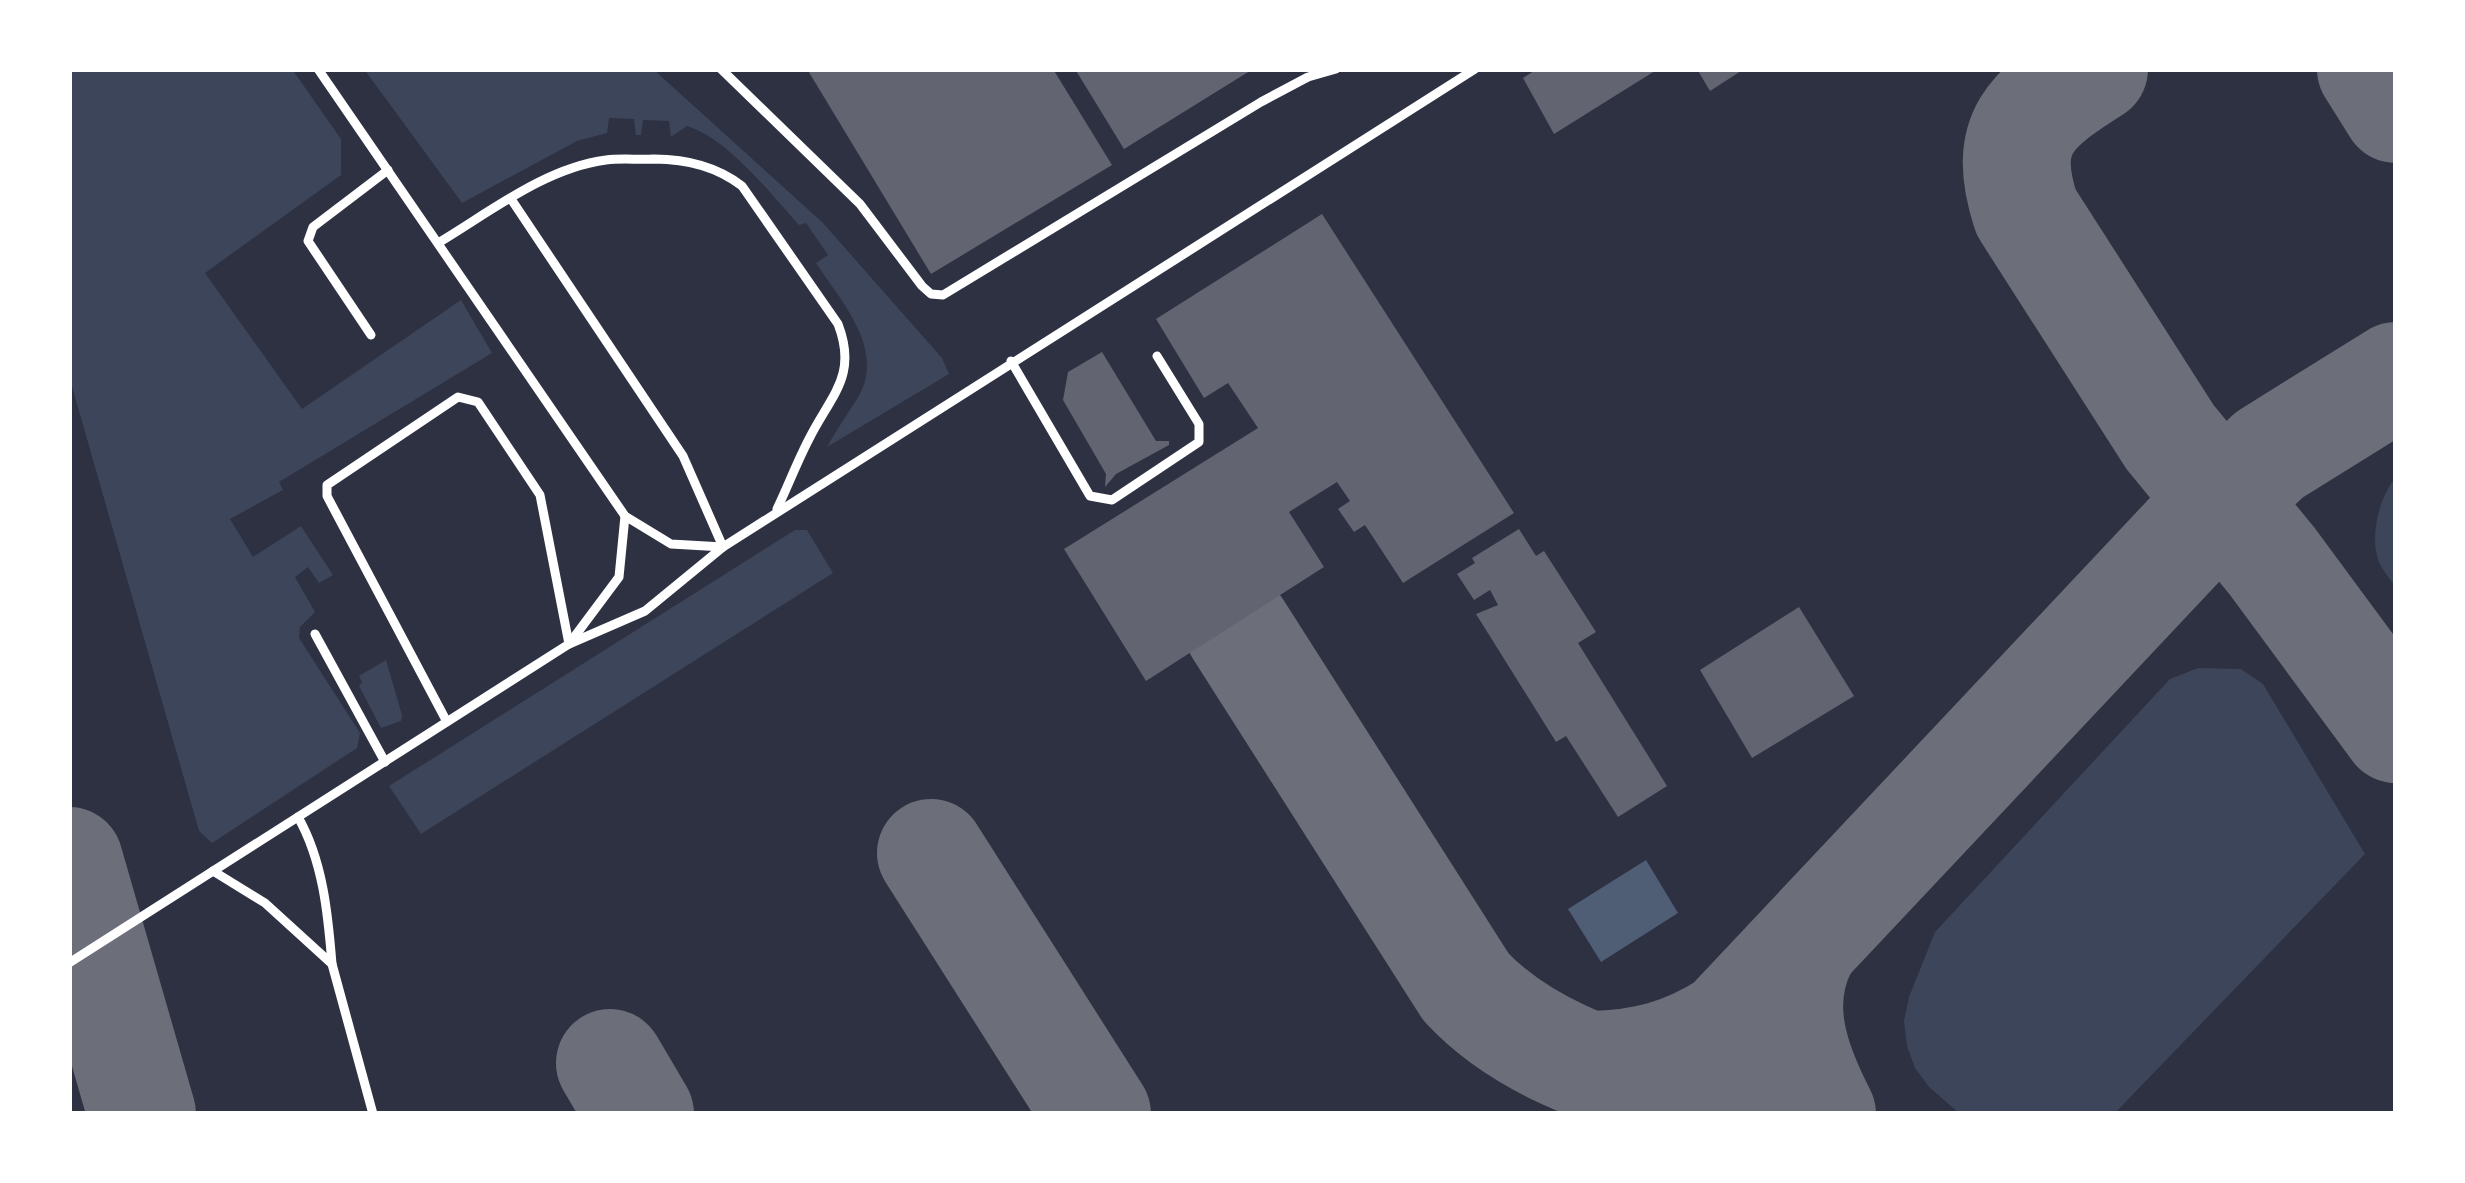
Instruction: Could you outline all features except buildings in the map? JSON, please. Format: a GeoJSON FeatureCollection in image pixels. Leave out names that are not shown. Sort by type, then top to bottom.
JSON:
{"type":"FeatureCollection","features":[{"type":"Feature","properties":{"kind":"lane"},"geometry":{"type":"LineString","coordinates":[[318,69],[626,516],[671,544],[723,547]]}},
{"type":"Feature","properties":{"kind":"lane"},"geometry":{"type":"LineString","coordinates":[[721,69],[860,204],[922,286],[932,294],[944,295],[1261,102],[1328,70]]}},
{"type":"Feature","properties":{"kind":"lane"},"geometry":{"type":"LineString","coordinates":[[69,963],[569,644],[645,611],[723,547],[1475,69]]}},
{"type":"Feature","properties":{"kind":"lane"},"geometry":{"type":"LineString","coordinates":[[438,243],[572,168],[607,160],[669,159],[702,165],[727,174],[742,186],[838,324],[845,343],[843,379],[810,436],[775,514]]}},
{"type":"Feature","properties":{"kind":"lane"},"geometry":{"type":"LineString","coordinates":[[370,334],[308,241],[313,227],[388,170]]}},
{"type":"Feature","properties":{"kind":"lane"},"geometry":{"type":"LineString","coordinates":[[511,199],[683,456],[723,547]]}},
{"type":"Feature","properties":{"kind":"lane"},"geometry":{"type":"LineString","coordinates":[[1011,361],[1090,496],[1104,502],[1199,442],[1199,424],[1157,356]]}},
{"type":"Feature","properties":{"kind":"lane"},"geometry":{"type":"LineString","coordinates":[[447,722],[327,496],[327,485],[458,397],[478,402],[540,494],[569,644]]}},
{"type":"Feature","properties":{"kind":"lane"},"geometry":{"type":"LineString","coordinates":[[569,644],[619,577],[626,516]]}},
{"type":"Feature","properties":{"kind":"lane"},"geometry":{"type":"LineString","coordinates":[[315,634],[385,762]]}},
{"type":"Feature","properties":{"kind":"lane"},"geometry":{"type":"LineString","coordinates":[[298,817],[310,838],[321,879],[332,964],[373,1114]]}},
{"type":"Feature","properties":{"kind":"lane"},"geometry":{"type":"LineString","coordinates":[[212,871],[265,903],[332,964]]}},
{"type":"Feature","properties":{"kind":"shaded area"},"geometry":{"type":"Polygon","coordinates":[[[69,69],[292,69],[341,139],[341,175],[205,273],[302,409],[461,300],[492,353],[279,482],[283,490],[230,519],[253,557],[301,526],[333,575],[319,583],[308,567],[295,577],[315,612],[300,627],[299,638],[360,733],[357,748],[212,843],[199,831],[69,376],[69,69]]]}},
{"type":"Feature","properties":{"kind":"shaded area"},"geometry":{"type":"Polygon","coordinates":[[[364,69],[653,69],[823,223],[942,358],[949,374],[827,447],[865,381],[864,345],[816,263],[828,255],[806,223],[799,225],[733,154],[687,126],[671,137],[669,121],[643,120],[641,135],[636,135],[634,119],[609,118],[607,133],[577,141],[462,203],[364,69]]]}},
{"type":"Feature","properties":{"kind":"shaded area"},"geometry":{"type":"Polygon","coordinates":[[[2396,477],[2396,588],[2379,562],[2375,541],[2381,506],[2396,477]]]}},
{"type":"Feature","properties":{"kind":"shaded area"},"geometry":{"type":"Polygon","coordinates":[[[795,530],[807,530],[833,573],[421,834],[389,786],[795,530]]]}},
{"type":"Feature","properties":{"kind":"shaded area"},"geometry":{"type":"Polygon","coordinates":[[[386,660],[402,715],[401,721],[381,728],[359,686],[359,676],[386,660]]]}},
{"type":"Feature","properties":{"kind":"shaded area"},"geometry":{"type":"Polygon","coordinates":[[[2198,668],[2241,669],[2263,684],[2365,854],[2114,1114],[1960,1114],[1929,1087],[1907,1046],[1904,1021],[1909,997],[1935,932],[2170,679],[2198,668]]]}},
{"type":"Feature","properties":{"kind":"shaded area"},"geometry":{"type":"Polygon","coordinates":[[[1646,860],[1678,913],[1601,962],[1568,909],[1646,860]]]}},
{"type":"Feature","properties":{"kind":"taxiway"},"geometry":{"type":"LineString","coordinates":[[2094,69],[2038,111],[2019,142],[2019,185],[2026,212],[2170,437],[2272,561],[2396,729]]}},
{"type":"Feature","properties":{"kind":"taxiway"},"geometry":{"type":"LineString","coordinates":[[2371,69],[2396,109]]}},
{"type":"Feature","properties":{"kind":"taxiway"},"geometry":{"type":"LineString","coordinates":[[1591,1065],[1663,1055],[1728,1025],[2223,499],[2269,455],[2396,376]]}},
{"type":"Feature","properties":{"kind":"taxiway"},"geometry":{"type":"LineString","coordinates":[[1238,629],[1466,987],[1493,1012],[1556,1051],[1732,1114]]}},
{"type":"Feature","properties":{"kind":"taxiway"},"geometry":{"type":"LineString","coordinates":[[931,853],[1097,1114]]}},
{"type":"Feature","properties":{"kind":"taxiway"},"geometry":{"type":"LineString","coordinates":[[69,861],[142,1114]]}},
{"type":"Feature","properties":{"kind":"taxiway"},"geometry":{"type":"LineString","coordinates":[[1804,946],[1790,988],[1791,1031],[1822,1114]]}},
{"type":"Feature","properties":{"kind":"taxiway"},"geometry":{"type":"LineString","coordinates":[[610,1063],[640,1114]]}}]}
